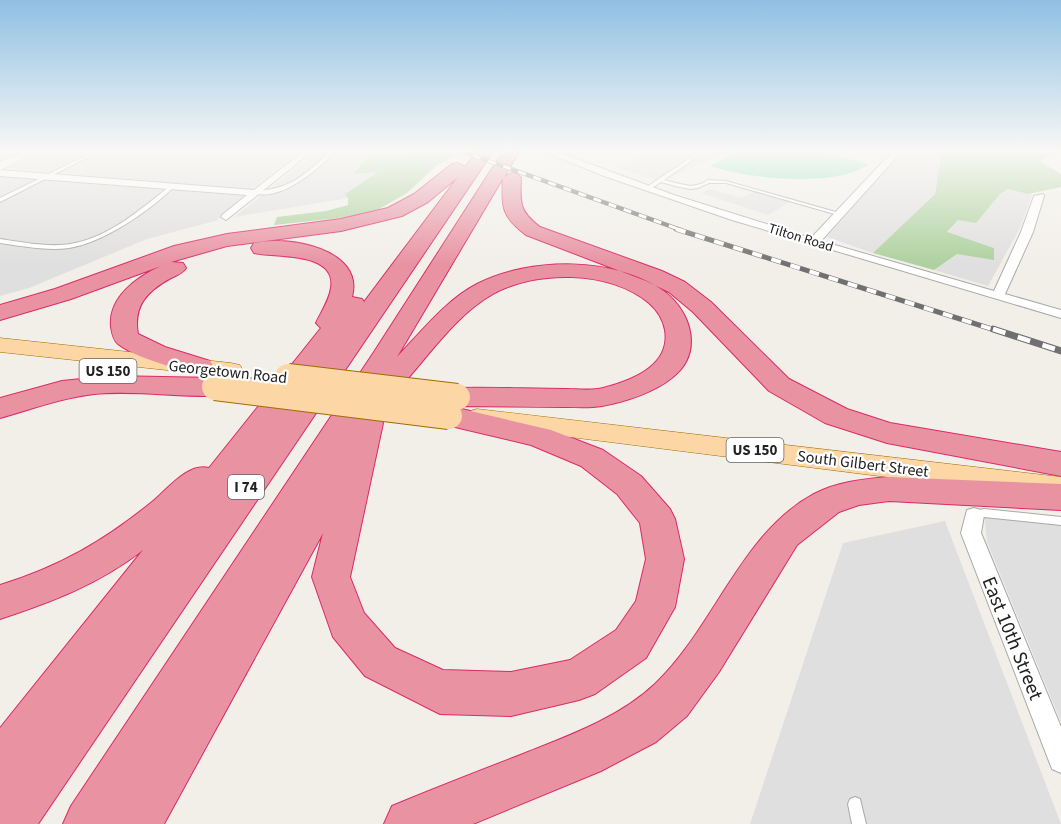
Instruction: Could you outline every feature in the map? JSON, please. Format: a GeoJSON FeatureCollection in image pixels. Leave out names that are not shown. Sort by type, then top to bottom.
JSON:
{"type":"FeatureCollection","features":[{"type":"Feature","properties":{"kind":"highway"},"geometry":{"type":"LineString","coordinates":[[0,313],[54,297],[182,251],[227,240],[341,225],[380,217],[395,212],[433,188]]}},
{"type":"Feature","properties":{"kind":"highway"},"geometry":{"type":"LineString","coordinates":[[0,767],[318,349],[448,188]]}},
{"type":"Feature","properties":{"kind":"highway","name":"I 74"},"geometry":{"type":"LineString","coordinates":[[7,824],[451,188]]}},
{"type":"Feature","properties":{"kind":"highway"},"geometry":{"type":"LineString","coordinates":[[89,824],[387,352],[496,188]]}},
{"type":"Feature","properties":{"kind":"highway"},"geometry":{"type":"LineString","coordinates":[[136,824],[368,423],[498,188]]}},
{"type":"Feature","properties":{"kind":"highway"},"geometry":{"type":"LineString","coordinates":[[511,188],[511,209],[518,220],[533,231],[654,276],[677,287],[702,307],[779,385],[805,401],[836,416],[887,433],[1061,464]]}},
{"type":"Feature","properties":{"kind":"highway"},"geometry":{"type":"LineString","coordinates":[[216,375],[156,353],[126,338],[123,327],[125,303],[138,289],[157,276],[208,255],[265,248],[293,249],[314,254],[332,264],[342,278],[341,296],[318,349]]}},
{"type":"Feature","properties":{"kind":"highway"},"geometry":{"type":"LineString","coordinates":[[393,378],[458,311],[483,290],[532,273],[560,271],[622,280],[649,292],[669,309],[679,329],[679,347],[668,368],[638,385],[601,398],[453,406]]}},
{"type":"Feature","properties":{"kind":"highway"},"geometry":{"type":"LineString","coordinates":[[0,408],[38,394],[88,386],[128,384],[180,388],[216,375]]}},
{"type":"Feature","properties":{"kind":"highway"},"geometry":{"type":"LineString","coordinates":[[368,423],[331,577],[348,624],[380,662],[440,692],[511,694],[579,679],[631,644],[655,607],[665,559],[657,519],[629,485],[592,458],[453,406]]}},
{"type":"Feature","properties":{"kind":"highway"},"geometry":{"type":"LineString","coordinates":[[0,602],[45,588],[82,570],[137,535],[174,504],[263,421]]}},
{"type":"Feature","properties":{"kind":"highway"},"geometry":{"type":"LineString","coordinates":[[410,824],[584,754],[647,719],[671,700],[704,658],[784,535],[827,503],[857,493],[889,489],[1061,497]]}},
{"type":"Feature","properties":{"kind":"main road","name":"Georgetown Road"},"geometry":{"type":"LineString","coordinates":[[0,345],[453,406]]}},
{"type":"Feature","properties":{"kind":"main road","name":"Georgetown Road"},"geometry":{"type":"LineString","coordinates":[[0,358],[182,380],[216,375]]}},
{"type":"Feature","properties":{"kind":"main road","name":"South Gilbert Street"},"geometry":{"type":"LineString","coordinates":[[453,406],[1061,471]]}},
{"type":"Feature","properties":{"kind":"main road","name":"South Gilbert Street"},"geometry":{"type":"LineString","coordinates":[[453,406],[561,427],[1061,488]]}},
{"type":"Feature","properties":{"kind":"street"},"geometry":{"type":"LineString","coordinates":[[202,188],[256,193]]}},
{"type":"Feature","properties":{"kind":"street"},"geometry":{"type":"LineString","coordinates":[[226,217],[262,188]]}},
{"type":"Feature","properties":{"kind":"street"},"geometry":{"type":"LineString","coordinates":[[814,241],[864,188]]}},
{"type":"Feature","properties":{"kind":"street","name":"Tilton Road"},"geometry":{"type":"LineString","coordinates":[[647,189],[1061,314]]}},
{"type":"Feature","properties":{"kind":"street"},"geometry":{"type":"LineString","coordinates":[[998,295],[1027,232],[1039,196]]}},
{"type":"Feature","properties":{"kind":"street","name":"East 10th Street"},"geometry":{"type":"LineString","coordinates":[[974,515],[971,533],[1053,723],[1061,760]]}},
{"type":"Feature","properties":{"kind":"lane"},"geometry":{"type":"LineString","coordinates":[[0,200],[22,188]]}},
{"type":"Feature","properties":{"kind":"lane"},"geometry":{"type":"LineString","coordinates":[[0,241],[55,247],[80,244],[101,235],[140,211],[170,188]]}},
{"type":"Feature","properties":{"kind":"lane"},"geometry":{"type":"LineString","coordinates":[[256,193],[279,192],[289,188]]}},
{"type":"Feature","properties":{"kind":"lane"},"geometry":{"type":"LineString","coordinates":[[749,188],[840,214]]}},
{"type":"Feature","properties":{"kind":"lane"},"geometry":{"type":"LineString","coordinates":[[974,515],[984,513],[1061,521]]}},
{"type":"Feature","properties":{"kind":"lane"},"geometry":{"type":"LineString","coordinates":[[855,804],[859,824]]}},
{"type":"Feature","properties":{"kind":"shaded area"},"geometry":{"type":"Polygon","coordinates":[[[0,188],[149,188],[248,196],[215,221],[147,239],[29,288],[0,296],[0,188]]]}},
{"type":"Feature","properties":{"kind":"shaded area"},"geometry":{"type":"Polygon","coordinates":[[[270,188],[353,188],[346,193],[348,198],[234,217],[270,188]]]}},
{"type":"Feature","properties":{"kind":"shaded area"},"geometry":{"type":"Polygon","coordinates":[[[869,188],[936,188],[935,194],[873,253],[827,237],[869,188]]]}},
{"type":"Feature","properties":{"kind":"shaded area"},"geometry":{"type":"Polygon","coordinates":[[[710,189],[742,198],[756,190],[791,201],[768,215],[701,193],[710,189]]]}},
{"type":"Feature","properties":{"kind":"shaded area"},"geometry":{"type":"Polygon","coordinates":[[[1008,189],[1032,195],[1020,228],[988,286],[934,270],[957,254],[994,248],[947,233],[958,220],[976,223],[1000,194],[1008,189]]]}},
{"type":"Feature","properties":{"kind":"shaded area"},"geometry":{"type":"Polygon","coordinates":[[[984,513],[1061,521],[1061,722],[987,542],[984,513]]]}},
{"type":"Feature","properties":{"kind":"shaded area"},"geometry":{"type":"Polygon","coordinates":[[[945,521],[1061,824],[750,824],[843,543],[945,521]]]}},
{"type":"Feature","properties":{"kind":"green space"},"geometry":{"type":"Polygon","coordinates":[[[353,188],[412,188],[379,209],[348,217],[274,225],[277,217],[326,211],[348,205],[348,198],[345,194],[353,188]]]}},
{"type":"Feature","properties":{"kind":"green space"},"geometry":{"type":"Polygon","coordinates":[[[936,188],[1054,188],[1028,194],[1008,189],[1000,194],[976,223],[958,220],[947,232],[994,248],[994,260],[957,254],[934,270],[873,253],[935,194],[936,188]]]}},
{"type":"Feature","properties":{"kind":"railway"},"geometry":{"type":"LineString","coordinates":[[565,188],[681,230]]}},
{"type":"Feature","properties":{"kind":"railway"},"geometry":{"type":"LineString","coordinates":[[676,229],[998,331]]}},
{"type":"Feature","properties":{"kind":"railway"},"geometry":{"type":"LineString","coordinates":[[993,329],[1061,351]]}}]}
